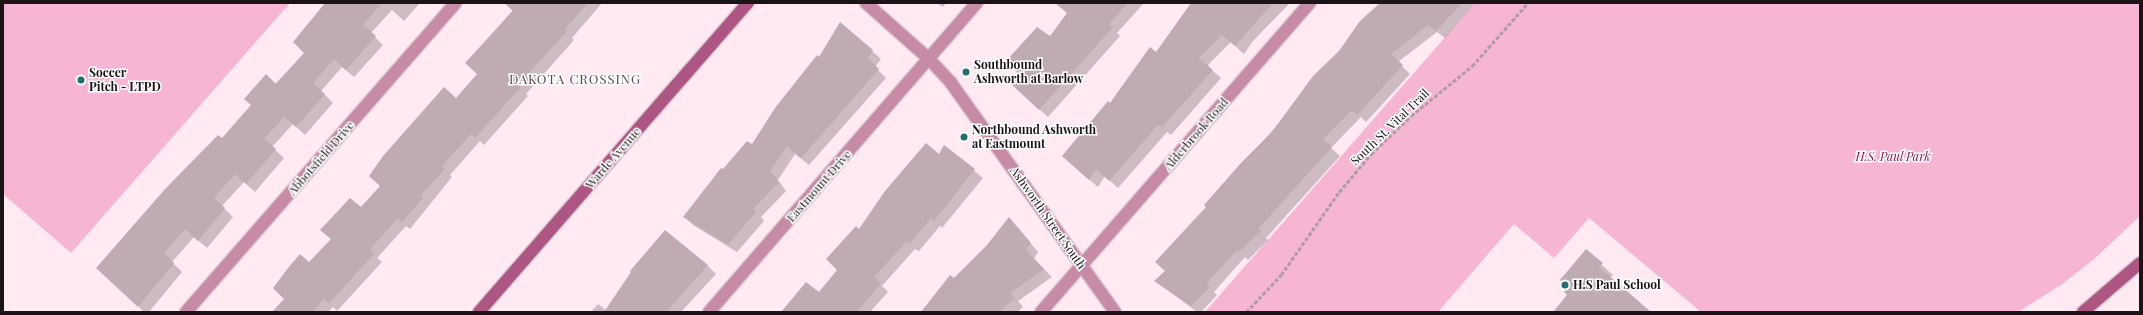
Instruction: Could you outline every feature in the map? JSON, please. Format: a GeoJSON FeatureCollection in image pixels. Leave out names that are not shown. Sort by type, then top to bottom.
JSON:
{"type":"FeatureCollection","features":[{"type":"Feature","properties":{"kind":"main road","name":"Warde Avenue"},"geometry":{"type":"LineString","coordinates":[[479,312],[748,3]]}},
{"type":"Feature","properties":{"kind":"main road"},"geometry":{"type":"LineString","coordinates":[[2089,310],[2140,263]]}},
{"type":"Feature","properties":{"kind":"street","name":"Abbotsfield Drive"},"geometry":{"type":"LineString","coordinates":[[186,312],[456,3]]}},
{"type":"Feature","properties":{"kind":"street","name":"Ashworth Street South"},"geometry":{"type":"LineString","coordinates":[[866,3],[929,59],[968,105],[1115,312]]}},
{"type":"Feature","properties":{"kind":"street","name":"Eastmount Drive"},"geometry":{"type":"LineString","coordinates":[[709,312],[978,3]]}},
{"type":"Feature","properties":{"kind":"street","name":"Alderbrook Road"},"geometry":{"type":"LineString","coordinates":[[1041,312],[1083,267],[1103,241],[1310,3]]}},
{"type":"Feature","properties":{"kind":"path","name":"South St. Vital Trail"},"geometry":{"type":"LineString","coordinates":[[1246,312],[1281,275],[1339,192],[1371,154],[1411,116],[1472,66],[1528,3]]}},
{"type":"Feature","properties":{"kind":"green space"},"geometry":{"type":"Polygon","coordinates":[[[3,3],[290,3],[71,253],[3,194],[3,3]]]}},
{"type":"Feature","properties":{"kind":"green space","name":"H.S. Paul Park"},"geometry":{"type":"Polygon","coordinates":[[[1475,3],[2140,3],[2140,216],[2092,261],[2061,285],[2018,312],[1701,312],[1589,218],[1554,258],[1514,224],[1438,312],[1205,312],[1475,3]]]}},
{"type":"Feature","properties":{"kind":"building"},"geometry":{"type":"Polygon","coordinates":[[[325,3],[382,3],[363,25],[376,36],[346,70],[334,59],[313,83],[325,94],[296,127],[284,117],[264,139],[276,149],[246,184],[235,174],[214,198],[225,208],[198,241],[185,229],[164,253],[174,263],[138,307],[96,268],[166,188],[218,135],[222,138],[251,105],[244,99],[266,74],[276,84],[304,53],[293,42],[325,3]]]}},
{"type":"Feature","properties":{"kind":"building"},"geometry":{"type":"Polygon","coordinates":[[[504,3],[588,3],[565,29],[567,31],[518,85],[521,87],[475,138],[471,134],[442,166],[445,169],[420,196],[423,198],[402,222],[398,218],[370,249],[374,254],[329,303],[324,299],[313,312],[272,312],[284,299],[273,288],[288,268],[300,254],[309,262],[331,239],[320,230],[350,198],[361,207],[380,186],[369,176],[383,156],[444,87],[456,98],[477,74],[465,63],[513,11],[504,3]]]}},
{"type":"Feature","properties":{"kind":"building"},"geometry":{"type":"Polygon","coordinates":[[[1055,3],[1128,3],[1109,24],[1113,27],[1039,110],[1009,82],[1018,72],[1005,62],[1037,27],[1050,36],[1067,13],[1055,3]]]}},
{"type":"Feature","properties":{"kind":"building"},"geometry":{"type":"Polygon","coordinates":[[[1191,3],[1273,3],[1235,46],[1222,35],[1199,58],[1213,70],[1162,127],[1158,125],[1109,181],[1096,169],[1089,180],[1062,156],[1108,101],[1110,103],[1150,47],[1156,52],[1191,3]]]}},
{"type":"Feature","properties":{"kind":"building"},"geometry":{"type":"Polygon","coordinates":[[[1380,3],[1462,3],[1436,31],[1428,25],[1391,54],[1403,65],[1357,115],[1352,110],[1323,139],[1332,147],[1258,229],[1261,231],[1239,252],[1237,250],[1207,283],[1210,287],[1191,306],[1154,281],[1165,271],[1155,262],[1206,207],[1204,205],[1241,163],[1272,132],[1313,76],[1339,51],[1360,21],[1380,3]]]}},
{"type":"Feature","properties":{"kind":"building"},"geometry":{"type":"Polygon","coordinates":[[[840,22],[873,50],[868,58],[879,69],[801,158],[787,146],[770,171],[779,182],[753,209],[756,212],[728,245],[683,217],[721,168],[723,169],[747,141],[752,144],[775,108],[817,55],[819,57],[840,22]]]}},
{"type":"Feature","properties":{"kind":"building"},"geometry":{"type":"Polygon","coordinates":[[[926,143],[939,154],[944,145],[975,169],[934,221],[931,218],[910,243],[907,241],[874,277],[881,283],[857,312],[781,312],[806,282],[819,292],[837,270],[826,259],[856,226],[859,229],[885,191],[926,143]]]}},
{"type":"Feature","properties":{"kind":"building"},"geometry":{"type":"Polygon","coordinates":[[[1009,217],[1031,243],[1026,250],[1044,269],[1010,293],[1015,298],[998,312],[921,312],[950,275],[954,278],[987,245],[1009,217]]]}},
{"type":"Feature","properties":{"kind":"building"},"geometry":{"type":"Polygon","coordinates":[[[665,230],[708,265],[666,312],[604,312],[631,272],[630,271],[665,230]]]}},
{"type":"Feature","properties":{"kind":"building"},"geometry":{"type":"Polygon","coordinates":[[[1586,249],[1603,263],[1599,267],[1651,312],[1553,312],[1567,295],[1564,292],[1568,287],[1560,280],[1586,249]]]}},
{"type":"Feature","properties":{"kind":"place","name":"Southbound Ashworth at Barlow"},"geometry":{"type":"Point","coordinates":[966,72]}},
{"type":"Feature","properties":{"kind":"place","name":"Soccer Pitch - LTPD"},"geometry":{"type":"Point","coordinates":[81,80]}},
{"type":"Feature","properties":{"kind":"place","name":"Northbound Ashworth at Eastmount"},"geometry":{"type":"Point","coordinates":[964,137]}},
{"type":"Feature","properties":{"kind":"place","name":"H.S Paul School"},"geometry":{"type":"Point","coordinates":[1565,285]}},
{"type":"Feature","properties":{"kind":"district","name":"DAKOTA CROSSING"},"geometry":{"type":"Point","coordinates":[575,79]}}]}
